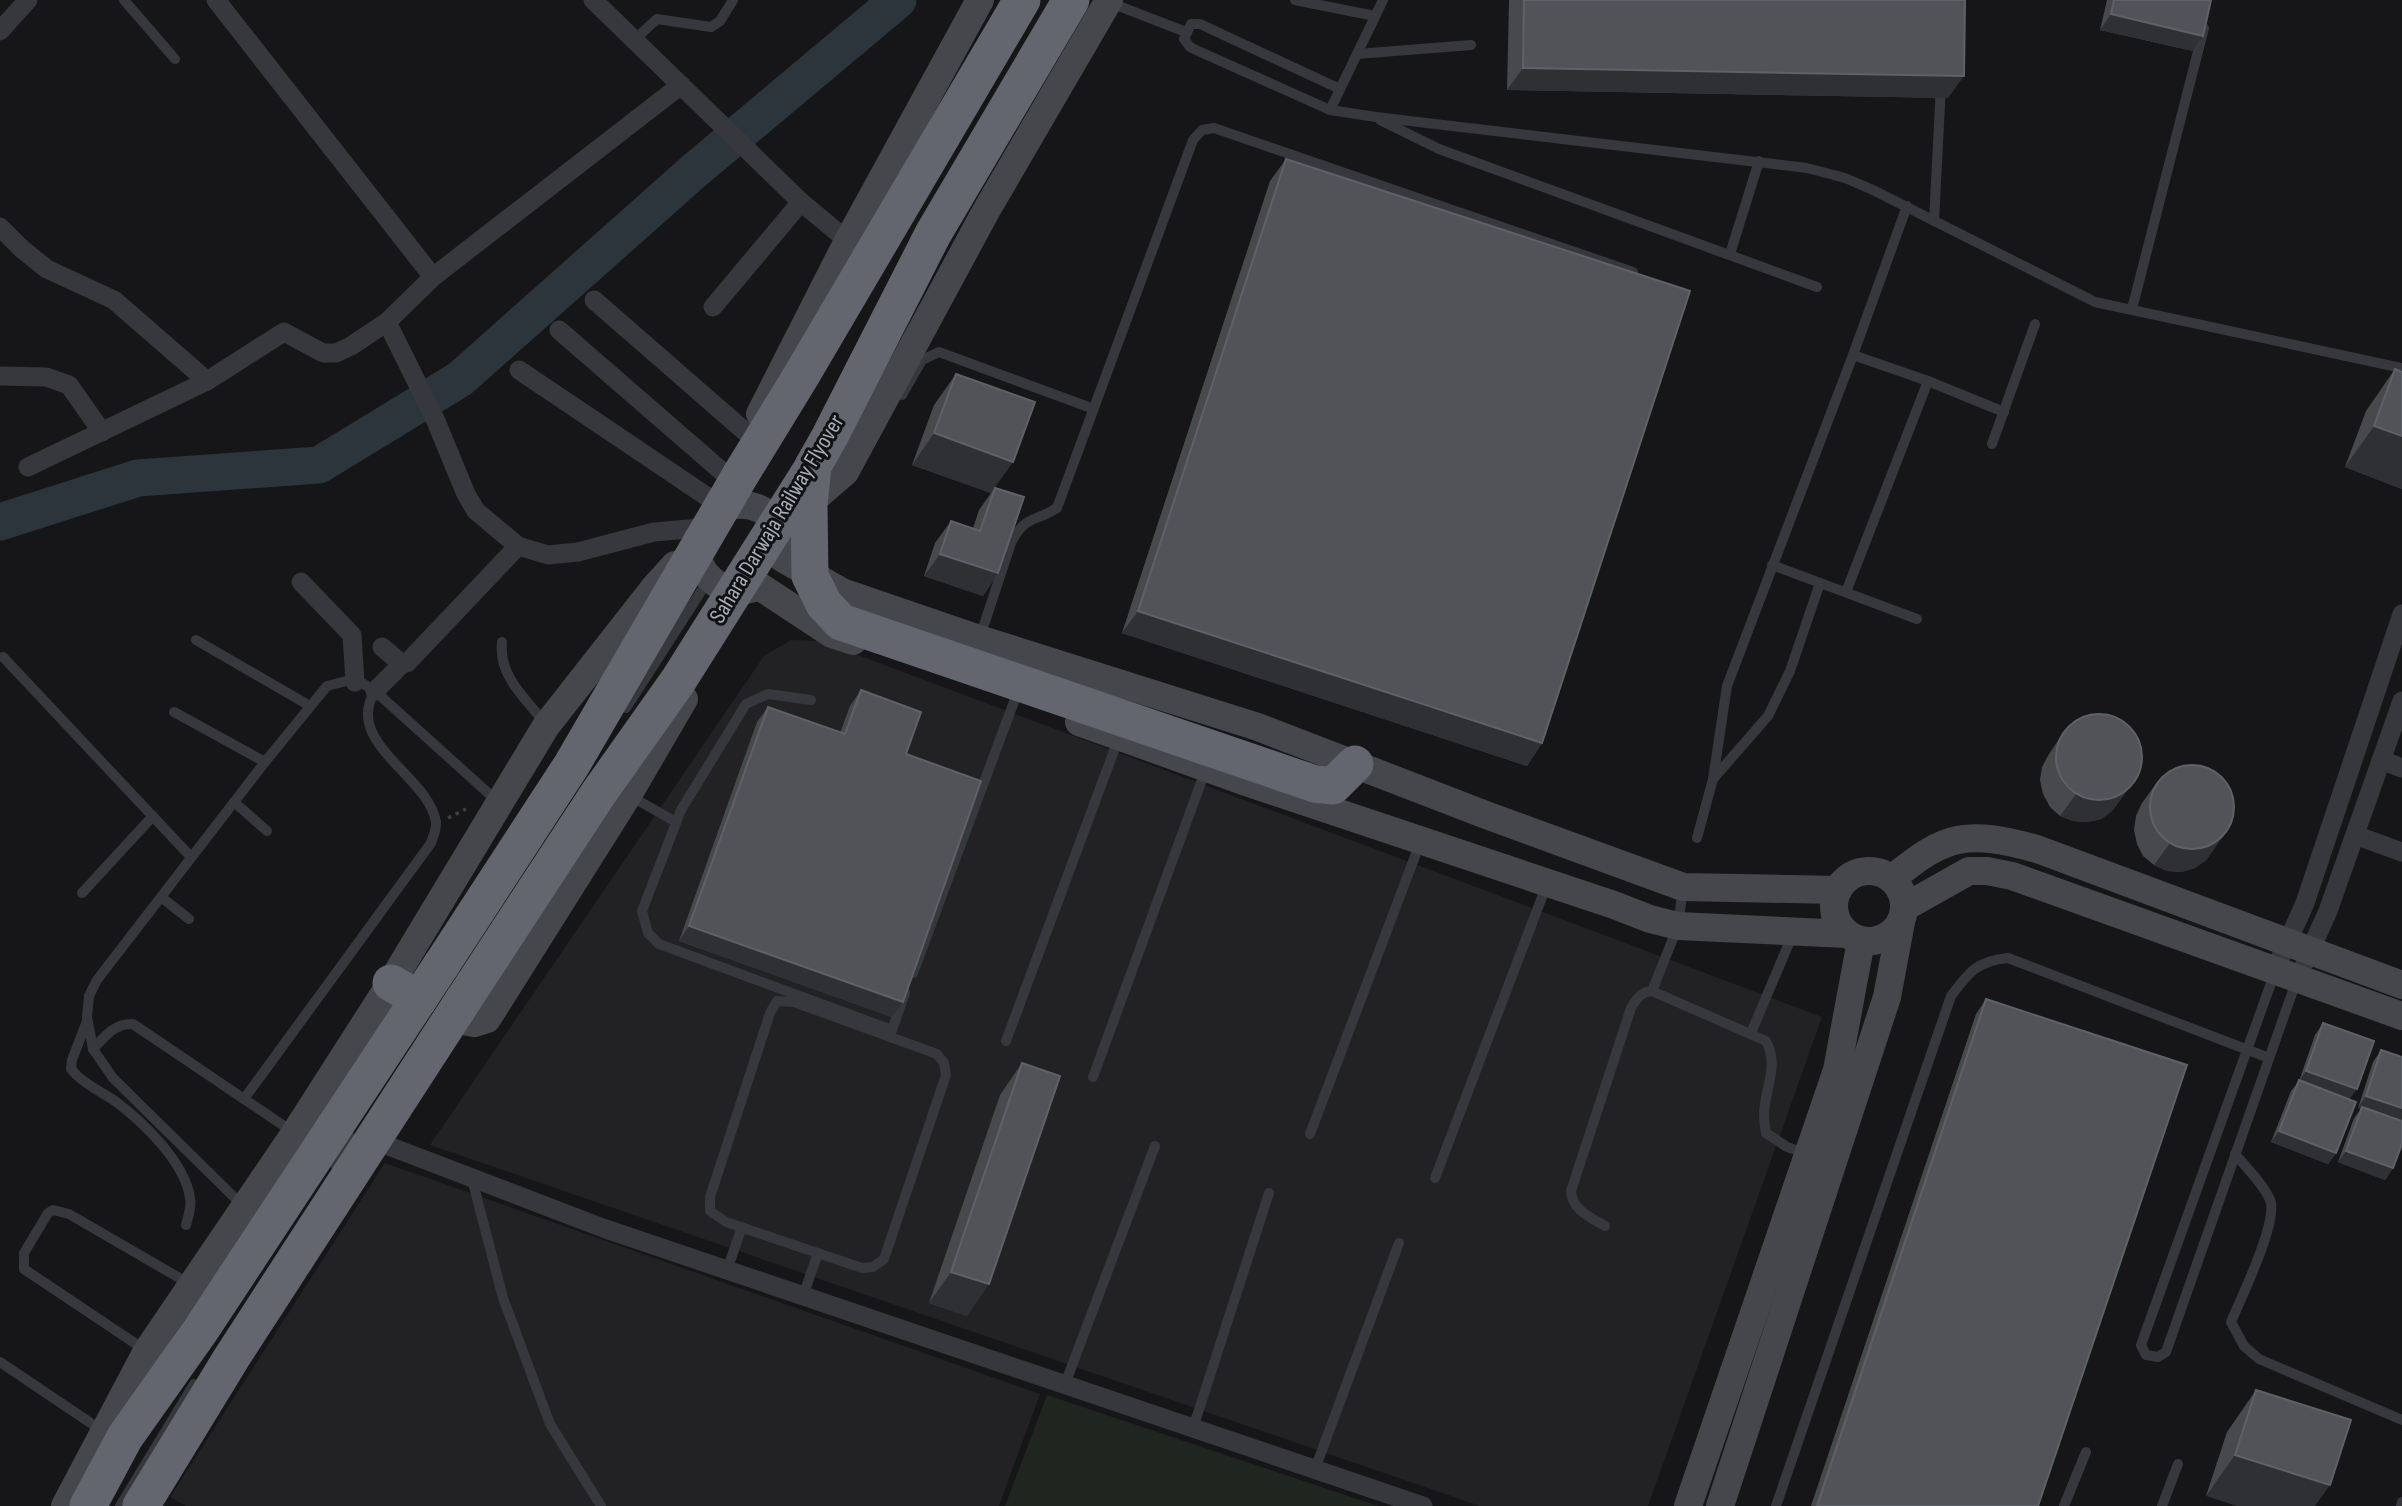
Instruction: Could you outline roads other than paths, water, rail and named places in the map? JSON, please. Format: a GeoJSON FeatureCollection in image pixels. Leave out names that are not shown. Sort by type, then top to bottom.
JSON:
{"type":"FeatureCollection","features":[{"type":"Feature","properties":{"kind":"highway"},"geometry":{"type":"LineString","coordinates":[[88,1506],[125,1437],[200,1331],[405,991],[442,964],[571,766],[1023,0]]}},
{"type":"Feature","properties":{"kind":"highway","name":"Sahara Darwaja Railway Flyover"},"geometry":{"type":"LineString","coordinates":[[141,1506],[232,1357],[360,1131],[458,1009],[598,794],[678,681],[841,466],[830,436],[933,234],[1071,0]]}},
{"type":"Feature","properties":{"kind":"highway"},"geometry":{"type":"LineString","coordinates":[[841,466],[809,505],[796,567],[841,622],[1315,784],[1333,786],[1354,764]]}},
{"type":"Feature","properties":{"kind":"street"},"geometry":{"type":"LineString","coordinates":[[0,31],[28,0]]}},
{"type":"Feature","properties":{"kind":"street"},"geometry":{"type":"LineString","coordinates":[[216,0],[433,278]]}},
{"type":"Feature","properties":{"kind":"street"},"geometry":{"type":"LineString","coordinates":[[593,0],[801,202],[848,241]]}},
{"type":"Feature","properties":{"kind":"street"},"geometry":{"type":"LineString","coordinates":[[796,567],[753,588],[733,591],[720,587],[709,579],[698,562],[708,523],[726,475],[848,241],[981,0]]}},
{"type":"Feature","properties":{"kind":"street"},"geometry":{"type":"LineString","coordinates":[[779,529],[841,466],[1109,1]]}},
{"type":"Feature","properties":{"kind":"street"},"geometry":{"type":"LineString","coordinates":[[28,467],[207,381],[284,332],[323,353],[336,353],[351,346],[387,322],[433,278],[681,85]]}},
{"type":"Feature","properties":{"kind":"street"},"geometry":{"type":"LineString","coordinates":[[713,307],[801,202]]}},
{"type":"Feature","properties":{"kind":"street"},"geometry":{"type":"LineString","coordinates":[[0,227],[47,269],[114,300],[207,381]]}},
{"type":"Feature","properties":{"kind":"street"},"geometry":{"type":"LineString","coordinates":[[594,300],[749,435]]}},
{"type":"Feature","properties":{"kind":"street"},"geometry":{"type":"LineString","coordinates":[[387,322],[435,419],[476,512],[518,546],[548,555],[578,552],[654,532],[708,523]]}},
{"type":"Feature","properties":{"kind":"street"},"geometry":{"type":"LineString","coordinates":[[559,330],[726,475]]}},
{"type":"Feature","properties":{"kind":"street"},"geometry":{"type":"LineString","coordinates":[[519,370],[708,523]]}},
{"type":"Feature","properties":{"kind":"street"},"geometry":{"type":"LineString","coordinates":[[0,376],[46,377],[69,385],[102,432]]}},
{"type":"Feature","properties":{"kind":"street"},"geometry":{"type":"LineString","coordinates":[[65,1506],[147,1351],[295,1133],[405,991],[496,800],[547,726],[655,587],[708,523],[730,504],[759,508],[771,517],[796,567],[842,592],[979,639],[1258,727],[1683,887],[1838,890]]}},
{"type":"Feature","properties":{"kind":"street"},"geometry":{"type":"LineString","coordinates":[[375,691],[402,664],[408,663],[518,546]]}},
{"type":"Feature","properties":{"kind":"street"},"geometry":{"type":"LineString","coordinates":[[300,582],[352,635],[355,682]]}},
{"type":"Feature","properties":{"kind":"street"},"geometry":{"type":"LineString","coordinates":[[753,588],[832,634],[1206,768],[1650,919],[1678,926],[1794,932],[1877,941],[1891,934],[1903,914],[1969,871],[1987,871],[2012,876],[2402,1016]]}},
{"type":"Feature","properties":{"kind":"street"},"geometry":{"type":"LineString","coordinates":[[458,1009],[474,1023],[487,1019],[628,795],[753,588]]}},
{"type":"Feature","properties":{"kind":"street"},"geometry":{"type":"LineString","coordinates":[[2286,974],[2298,946],[2305,903],[2402,614]]}},
{"type":"Feature","properties":{"kind":"street"},"geometry":{"type":"LineString","coordinates":[[382,647],[402,664]]}},
{"type":"Feature","properties":{"kind":"street"},"geometry":{"type":"LineString","coordinates":[[2298,946],[2328,911],[2402,701]]}},
{"type":"Feature","properties":{"kind":"street"},"geometry":{"type":"LineString","coordinates":[[2381,760],[2402,768]]}},
{"type":"Feature","properties":{"kind":"street"},"geometry":{"type":"LineString","coordinates":[[2348,777],[2372,785]]}},
{"type":"Feature","properties":{"kind":"street"},"geometry":{"type":"LineString","coordinates":[[2355,835],[2402,852]]}},
{"type":"Feature","properties":{"kind":"street"},"geometry":{"type":"LineString","coordinates":[[1892,879],[1934,847],[1968,837],[1996,838],[2037,849],[2402,985]]}},
{"type":"Feature","properties":{"kind":"street"},"geometry":{"type":"LineString","coordinates":[[1720,1506],[1887,998],[1903,914],[1902,891],[1892,879],[1878,872],[1862,871],[1848,878],[1838,890],[1834,905],[1837,921],[1854,937]]}},
{"type":"Feature","properties":{"kind":"street"},"geometry":{"type":"LineString","coordinates":[[1688,1506],[1837,1070],[1854,937]]}},
{"type":"Feature","properties":{"kind":"street"},"geometry":{"type":"LineString","coordinates":[[360,1131],[472,1178],[603,1228],[1423,1506]]}},
{"type":"Feature","properties":{"kind":"lane"},"geometry":{"type":"LineString","coordinates":[[124,0],[174,59]]}},
{"type":"Feature","properties":{"kind":"lane"},"geometry":{"type":"LineString","coordinates":[[634,40],[657,19],[710,27],[720,21],[733,0]]}},
{"type":"Feature","properties":{"kind":"lane"},"geometry":{"type":"LineString","coordinates":[[1295,0],[1375,16]]}},
{"type":"Feature","properties":{"kind":"lane"},"geometry":{"type":"LineString","coordinates":[[1330,110],[1382,0]]}},
{"type":"Feature","properties":{"kind":"lane"},"geometry":{"type":"LineString","coordinates":[[1109,1],[1186,32]]}},
{"type":"Feature","properties":{"kind":"lane"},"geometry":{"type":"LineString","coordinates":[[2132,309],[2207,13]]}},
{"type":"Feature","properties":{"kind":"lane"},"geometry":{"type":"LineString","coordinates":[[1340,89],[1200,24],[1191,24],[1186,32],[1184,38],[1190,47],[1330,110],[1808,168],[1845,178],[1907,206],[2095,302],[2402,368]]}},
{"type":"Feature","properties":{"kind":"lane"},"geometry":{"type":"LineString","coordinates":[[1357,54],[1471,45]]}},
{"type":"Feature","properties":{"kind":"lane"},"geometry":{"type":"LineString","coordinates":[[1934,221],[1942,70]]}},
{"type":"Feature","properties":{"kind":"lane"},"geometry":{"type":"LineString","coordinates":[[1376,117],[1439,149],[1817,287]]}},
{"type":"Feature","properties":{"kind":"lane"},"geometry":{"type":"LineString","coordinates":[[979,639],[1011,543],[1025,522],[1057,508],[1193,140],[1202,130],[1213,128],[1647,277]]}},
{"type":"Feature","properties":{"kind":"lane"},"geometry":{"type":"LineString","coordinates":[[1730,254],[1759,161]]}},
{"type":"Feature","properties":{"kind":"lane"},"geometry":{"type":"LineString","coordinates":[[1697,838],[1713,779],[1727,686],[1907,206]]}},
{"type":"Feature","properties":{"kind":"lane"},"geometry":{"type":"LineString","coordinates":[[1992,444],[2035,324]]}},
{"type":"Feature","properties":{"kind":"lane"},"geometry":{"type":"LineString","coordinates":[[897,404],[922,360],[939,352],[1094,410]]}},
{"type":"Feature","properties":{"kind":"lane"},"geometry":{"type":"LineString","coordinates":[[1853,355],[1928,381],[2004,412]]}},
{"type":"Feature","properties":{"kind":"lane"},"geometry":{"type":"LineString","coordinates":[[1846,592],[1928,381]]}},
{"type":"Feature","properties":{"kind":"lane"},"geometry":{"type":"LineString","coordinates":[[1772,565],[1917,619]]}},
{"type":"Feature","properties":{"kind":"lane"},"geometry":{"type":"LineString","coordinates":[[620,717],[709,579]]}},
{"type":"Feature","properties":{"kind":"lane"},"geometry":{"type":"LineString","coordinates":[[1713,779],[1768,716],[1790,671],[1820,583]]}},
{"type":"Feature","properties":{"kind":"lane"},"geometry":{"type":"LineString","coordinates":[[196,640],[310,706]]}},
{"type":"Feature","properties":{"kind":"lane"},"geometry":{"type":"LineString","coordinates":[[502,642],[501,654],[511,682],[547,726]]}},
{"type":"Feature","properties":{"kind":"lane"},"geometry":{"type":"LineString","coordinates":[[3,657],[191,857]]}},
{"type":"Feature","properties":{"kind":"lane"},"geometry":{"type":"LineString","coordinates":[[245,1208],[113,1078],[93,1049],[88,1017],[89,996],[97,980],[265,762],[327,687],[346,681],[362,683],[375,691],[496,800]]}},
{"type":"Feature","properties":{"kind":"lane"},"geometry":{"type":"LineString","coordinates":[[244,1099],[431,843],[437,824],[429,805],[370,729],[368,703],[375,691]]}},
{"type":"Feature","properties":{"kind":"lane"},"geometry":{"type":"LineString","coordinates":[[811,700],[768,694],[746,704],[676,822],[642,911],[648,933],[659,944],[892,1030],[1015,699]]}},
{"type":"Feature","properties":{"kind":"lane"},"geometry":{"type":"LineString","coordinates":[[174,712],[265,762]]}},
{"type":"Feature","properties":{"kind":"lane"},"geometry":{"type":"LineString","coordinates":[[1006,1041],[1120,737]]}},
{"type":"Feature","properties":{"kind":"lane"},"geometry":{"type":"LineString","coordinates":[[1093,1077],[1206,768]]}},
{"type":"Feature","properties":{"kind":"lane"},"geometry":{"type":"LineString","coordinates":[[628,795],[676,822]]}},
{"type":"Feature","properties":{"kind":"lane"},"geometry":{"type":"LineString","coordinates":[[234,802],[267,831]]}},
{"type":"Feature","properties":{"kind":"lane"},"geometry":{"type":"LineString","coordinates":[[82,893],[153,816]]}},
{"type":"Feature","properties":{"kind":"lane"},"geometry":{"type":"LineString","coordinates":[[1310,1134],[1420,841]]}},
{"type":"Feature","properties":{"kind":"lane"},"geometry":{"type":"LineString","coordinates":[[1435,1178],[1548,883]]}},
{"type":"Feature","properties":{"kind":"lane"},"geometry":{"type":"LineString","coordinates":[[1652,991],[1678,926],[1683,887]]}},
{"type":"Feature","properties":{"kind":"lane"},"geometry":{"type":"LineString","coordinates":[[161,897],[189,919]]}},
{"type":"Feature","properties":{"kind":"lane"},"geometry":{"type":"LineString","coordinates":[[1751,1033],[1794,932]]}},
{"type":"Feature","properties":{"kind":"lane"},"geometry":{"type":"LineString","coordinates":[[1776,1506],[1951,996],[1971,970],[1991,960],[2008,958],[2269,1058]]}},
{"type":"Feature","properties":{"kind":"lane"},"geometry":{"type":"LineString","coordinates":[[2286,974],[2269,1058],[2166,1352],[2158,1357],[2146,1355],[2141,1346],[2247,1050],[2286,974]]}},
{"type":"Feature","properties":{"kind":"lane"},"geometry":{"type":"LineString","coordinates":[[1605,1226],[1581,1212],[1571,1201],[1571,1191],[1631,1008],[1645,991],[1652,991],[1766,1041],[1772,1051],[1772,1076],[1764,1114],[1766,1133],[1787,1147],[1808,1154]]}},
{"type":"Feature","properties":{"kind":"lane"},"geometry":{"type":"LineString","coordinates":[[777,1001],[794,1002],[937,1054],[944,1063],[946,1074],[884,1259],[873,1267],[862,1268],[818,1253],[726,1222],[710,1211],[710,1197],[770,1013],[777,1001]]}},
{"type":"Feature","properties":{"kind":"lane"},"geometry":{"type":"LineString","coordinates":[[88,1017],[71,1069],[149,1129],[166,1151],[184,1180],[190,1199],[186,1225]]}},
{"type":"Feature","properties":{"kind":"lane"},"geometry":{"type":"LineString","coordinates":[[93,1049],[111,1030],[123,1023],[133,1024],[295,1133]]}},
{"type":"Feature","properties":{"kind":"lane"},"geometry":{"type":"LineString","coordinates":[[333,1172],[360,1131]]}},
{"type":"Feature","properties":{"kind":"lane"},"geometry":{"type":"LineString","coordinates":[[165,1400],[320,1163],[360,1131]]}},
{"type":"Feature","properties":{"kind":"lane"},"geometry":{"type":"LineString","coordinates":[[1065,1384],[1155,1146]]}},
{"type":"Feature","properties":{"kind":"lane"},"geometry":{"type":"LineString","coordinates":[[2235,1154],[2268,1195],[2271,1204],[2268,1228],[2231,1322],[2244,1346],[2259,1359],[2402,1420]]}},
{"type":"Feature","properties":{"kind":"lane"},"geometry":{"type":"LineString","coordinates":[[472,1178],[503,1298],[550,1424],[601,1506]]}},
{"type":"Feature","properties":{"kind":"lane"},"geometry":{"type":"LineString","coordinates":[[1193,1428],[1269,1193]]}},
{"type":"Feature","properties":{"kind":"lane"},"geometry":{"type":"LineString","coordinates":[[147,1351],[24,1269],[24,1253],[48,1213],[53,1210],[69,1214],[192,1285]]}},
{"type":"Feature","properties":{"kind":"lane"},"geometry":{"type":"LineString","coordinates":[[727,1270],[742,1227]]}},
{"type":"Feature","properties":{"kind":"lane"},"geometry":{"type":"LineString","coordinates":[[1315,1469],[1399,1242]]}},
{"type":"Feature","properties":{"kind":"lane"},"geometry":{"type":"LineString","coordinates":[[803,1296],[818,1253]]}},
{"type":"Feature","properties":{"kind":"lane"},"geometry":{"type":"LineString","coordinates":[[0,1362],[103,1432]]}},
{"type":"Feature","properties":{"kind":"lane"},"geometry":{"type":"LineString","coordinates":[[120,1506],[199,1376]]}},
{"type":"Feature","properties":{"kind":"lane"},"geometry":{"type":"LineString","coordinates":[[2064,1506],[2086,1452]]}},
{"type":"Feature","properties":{"kind":"lane"},"geometry":{"type":"LineString","coordinates":[[2162,1506],[2178,1464]]}},
{"type":"Feature","properties":{"kind":"waterway"},"geometry":{"type":"LineString","coordinates":[[0,522],[138,478],[319,465],[460,379],[694,171],[898,0]]}}]}
